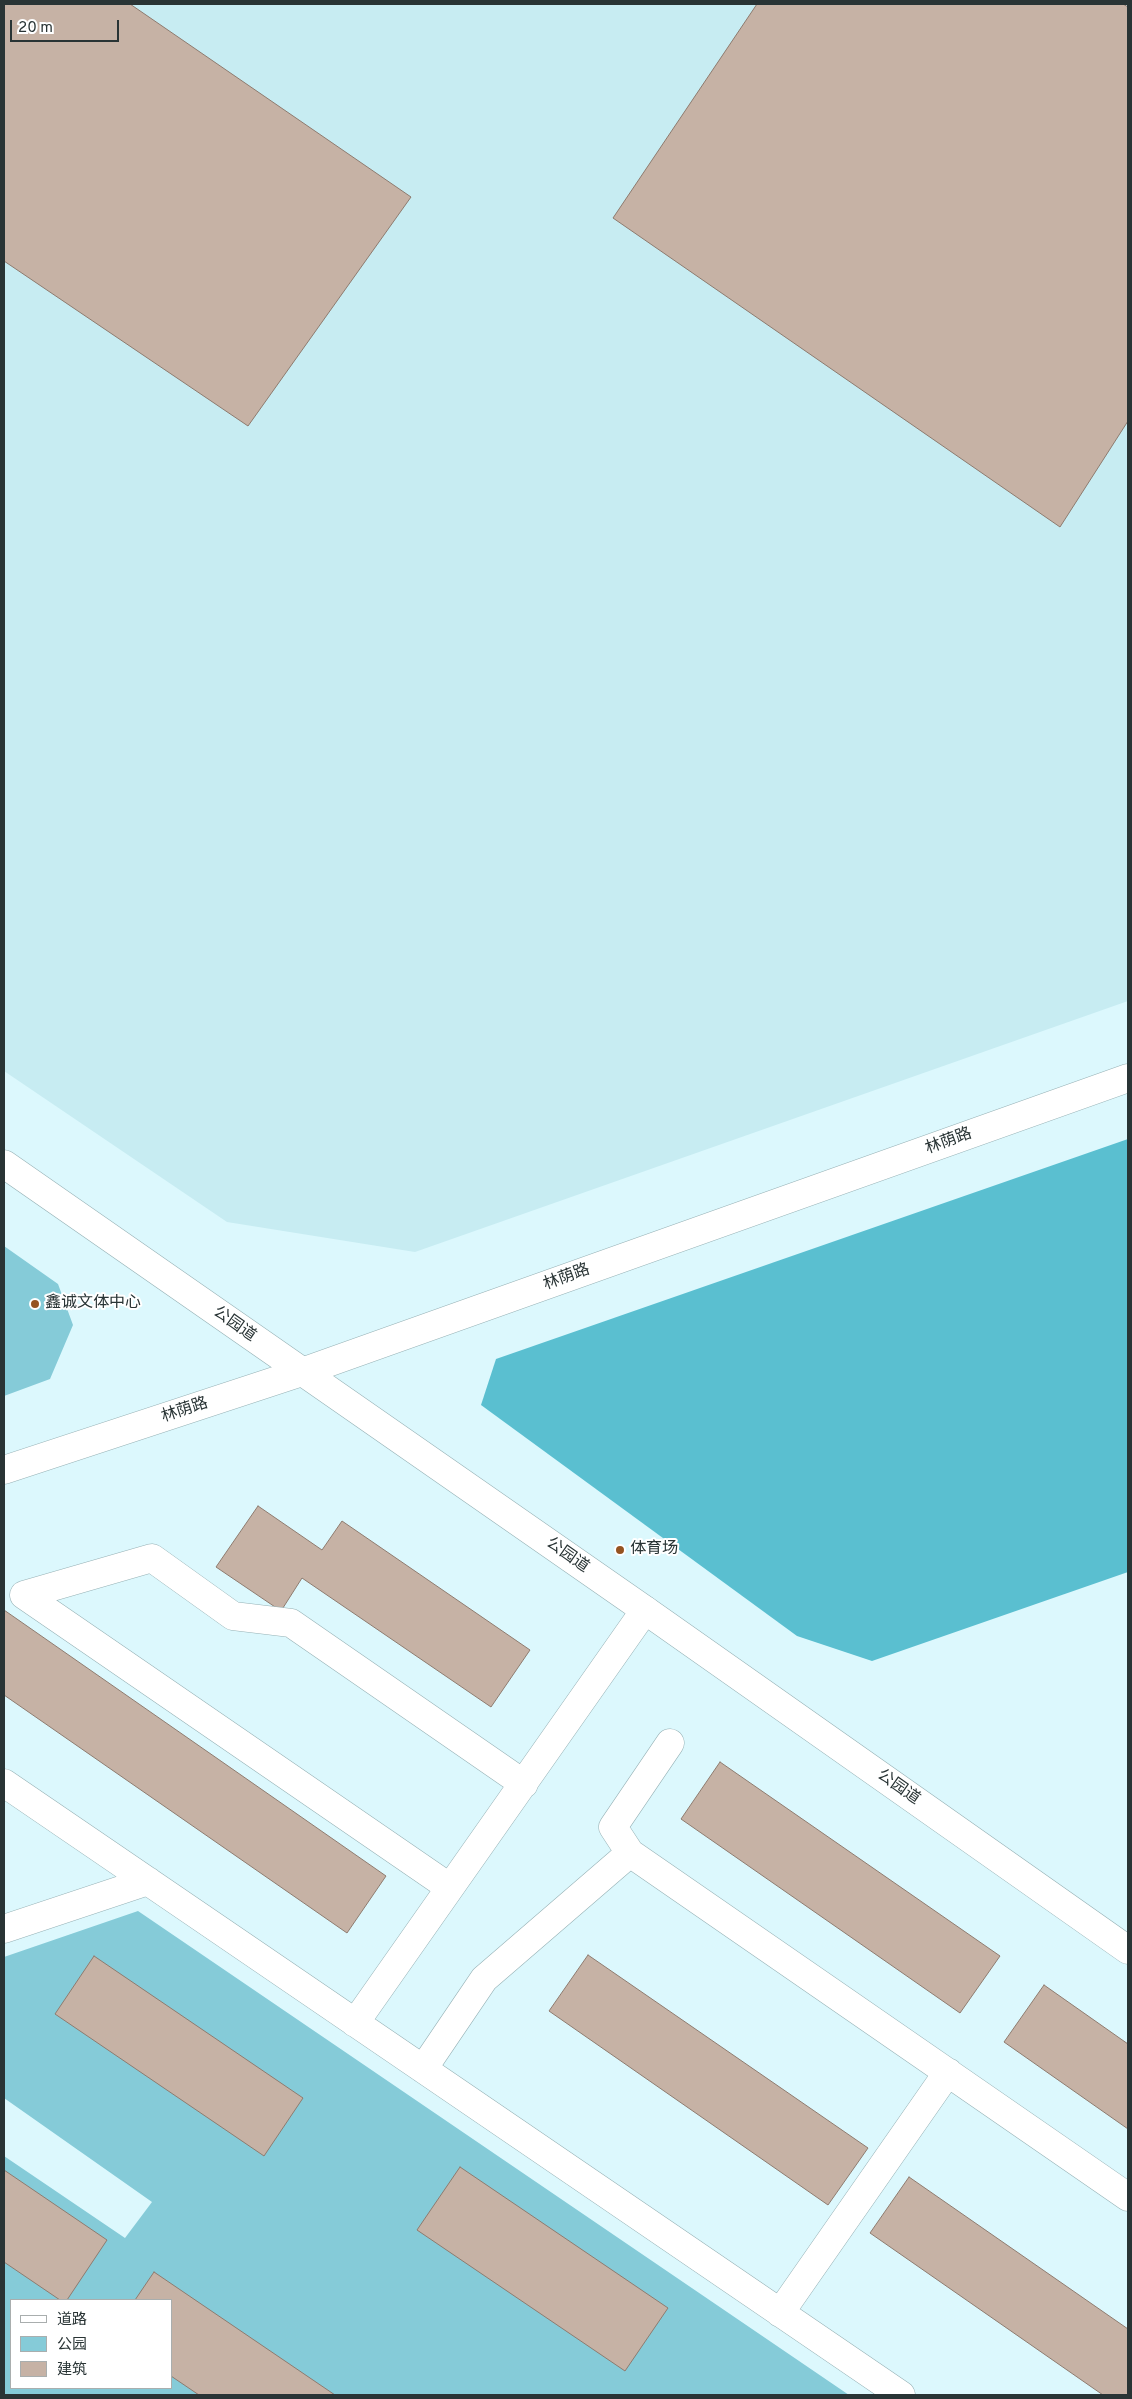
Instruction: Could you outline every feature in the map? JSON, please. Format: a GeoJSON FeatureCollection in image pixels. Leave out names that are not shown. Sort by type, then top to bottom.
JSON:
{"type":"FeatureCollection","features":[{"type":"Feature","properties":{"kind":"main road","name":"林荫路"},"geometry":{"type":"LineString","coordinates":[[4,1470],[302,1372],[1128,1078]]}},
{"type":"Feature","properties":{"kind":"main road","name":"公园道"},"geometry":{"type":"LineString","coordinates":[[4,1164],[645,1610],[1128,1950]]}},
{"type":"Feature","properties":{"kind":"main road"},"geometry":{"type":"LineString","coordinates":[[449,1887],[24,1594],[152,1558],[233,1616],[291,1622],[524,1784]]}},
{"type":"Feature","properties":{"kind":"main road"},"geometry":{"type":"LineString","coordinates":[[355,2024],[449,1887],[524,1784],[645,1610]]}},
{"type":"Feature","properties":{"kind":"main road"},"geometry":{"type":"LineString","coordinates":[[670,1743],[613,1827],[630,1853],[1128,2197]]}},
{"type":"Feature","properties":{"kind":"main road"},"geometry":{"type":"LineString","coordinates":[[4,1783],[901,2395]]}},
{"type":"Feature","properties":{"kind":"main road"},"geometry":{"type":"LineString","coordinates":[[423,2068],[484,1979],[630,1853]]}},
{"type":"Feature","properties":{"kind":"main road"},"geometry":{"type":"LineString","coordinates":[[4,1929],[148,1881]]}},
{"type":"Feature","properties":{"kind":"main road"},"geometry":{"type":"LineString","coordinates":[[780,2313],[948,2072]]}},
{"type":"Feature","properties":{"kind":"shaded area"},"geometry":{"type":"Polygon","coordinates":[[[4,4],[1128,4],[1128,1001],[415,1252],[227,1222],[4,1071],[4,4]]]}},
{"type":"Feature","properties":{"kind":"shaded area"},"geometry":{"type":"Polygon","coordinates":[[[1128,1139],[1128,1572],[872,1661],[797,1636],[481,1405],[496,1359],[1128,1139]]]}},
{"type":"Feature","properties":{"kind":"green space","name":"鑫诚文体中心"},"geometry":{"type":"Polygon","coordinates":[[[4,1246],[58,1284],[73,1325],[50,1379],[4,1396],[4,1246]]]}},
{"type":"Feature","properties":{"kind":"green space"},"geometry":{"type":"Polygon","coordinates":[[[138,1911],[849,2395],[4,2395],[4,2156],[125,2238],[152,2202],[4,2098],[4,1957],[138,1911]]]}},
{"type":"Feature","properties":{"kind":"building"},"geometry":{"type":"Polygon","coordinates":[[[4,4],[130,4],[411,197],[248,426],[4,261],[4,4]]]}},
{"type":"Feature","properties":{"kind":"building"},"geometry":{"type":"Polygon","coordinates":[[[757,4],[1123,4],[1128,7],[1128,421],[1060,527],[613,218],[757,4]]]}},
{"type":"Feature","properties":{"kind":"building"},"geometry":{"type":"Polygon","coordinates":[[[258,1506],[322,1550],[342,1521],[530,1650],[491,1707],[302,1578],[281,1611],[216,1567],[258,1506]]]}},
{"type":"Feature","properties":{"kind":"building"},"geometry":{"type":"Polygon","coordinates":[[[4,1610],[386,1876],[347,1933],[4,1695],[4,1610]]]}},
{"type":"Feature","properties":{"kind":"building"},"geometry":{"type":"Polygon","coordinates":[[[720,1762],[1000,1956],[960,2013],[681,1819],[720,1762]]]}},
{"type":"Feature","properties":{"kind":"building"},"geometry":{"type":"Polygon","coordinates":[[[588,1955],[868,2148],[828,2205],[549,2011],[588,1955]]]}},
{"type":"Feature","properties":{"kind":"building"},"geometry":{"type":"Polygon","coordinates":[[[94,1956],[303,2098],[264,2156],[55,2014],[94,1956]]]}},
{"type":"Feature","properties":{"kind":"building"},"geometry":{"type":"Polygon","coordinates":[[[1044,1985],[1128,2044],[1128,2129],[1004,2042],[1044,1985]]]}},
{"type":"Feature","properties":{"kind":"building"},"geometry":{"type":"Polygon","coordinates":[[[460,2167],[668,2308],[625,2371],[417,2230],[460,2167]]]}},
{"type":"Feature","properties":{"kind":"building"},"geometry":{"type":"Polygon","coordinates":[[[4,2170],[107,2240],[68,2299],[59,2299],[4,2262],[4,2170]]]}},
{"type":"Feature","properties":{"kind":"building"},"geometry":{"type":"Polygon","coordinates":[[[909,2177],[1128,2329],[1128,2395],[1103,2395],[870,2233],[909,2177]]]}},
{"type":"Feature","properties":{"kind":"building"},"geometry":{"type":"Polygon","coordinates":[[[154,2272],[335,2395],[199,2395],[172,2377],[172,2299],[136,2299],[154,2272]]]}},
{"type":"Feature","properties":{"kind":"place","name":"鑫诚文体中心"},"geometry":{"type":"Point","coordinates":[35,1304]}},
{"type":"Feature","properties":{"kind":"place","name":"体育场"},"geometry":{"type":"Point","coordinates":[620,1550]}}]}
